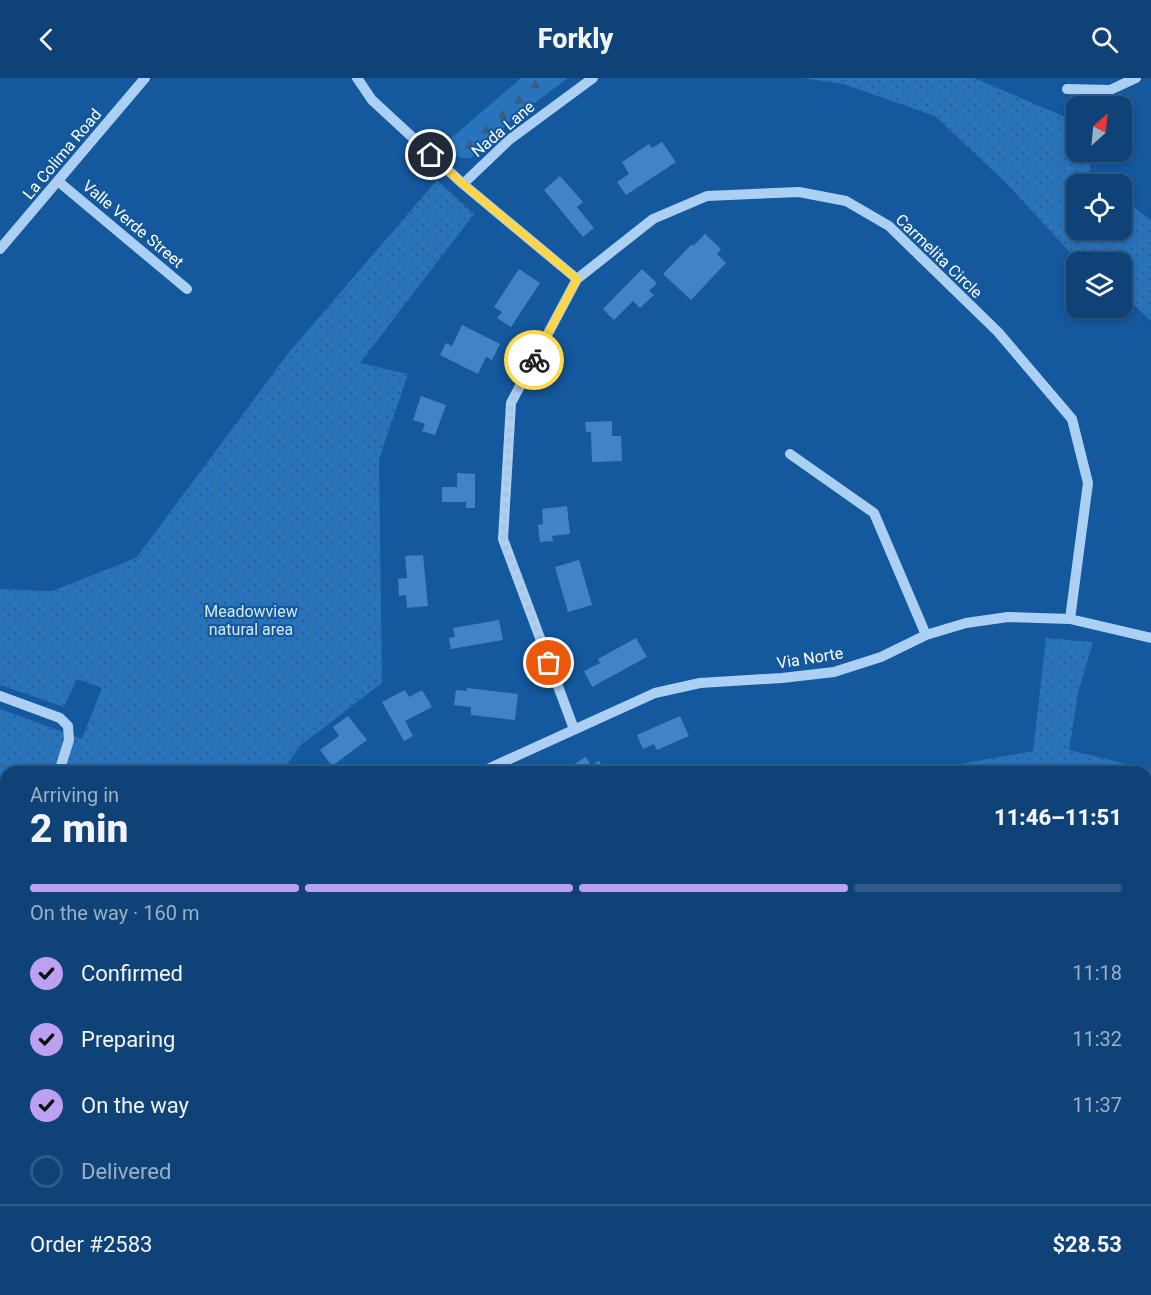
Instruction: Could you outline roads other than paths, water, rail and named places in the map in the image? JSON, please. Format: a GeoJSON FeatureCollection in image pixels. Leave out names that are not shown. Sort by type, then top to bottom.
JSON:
{"type":"FeatureCollection","features":[{"type":"Feature","properties":{"kind":"street","name":"La Colima Road"},"geometry":{"type":"LineString","coordinates":[[0,249],[145,78]]}},
{"type":"Feature","properties":{"kind":"street"},"geometry":{"type":"LineString","coordinates":[[357,78],[372,100],[463,184],[577,279]]}},
{"type":"Feature","properties":{"kind":"street","name":"Nada Lane"},"geometry":{"type":"LineString","coordinates":[[463,184],[509,140],[593,78]]}},
{"type":"Feature","properties":{"kind":"street"},"geometry":{"type":"LineString","coordinates":[[1067,89],[1110,90],[1136,78]]}},
{"type":"Feature","properties":{"kind":"street","name":"Valle Verde Street"},"geometry":{"type":"LineString","coordinates":[[59,182],[187,289]]}},
{"type":"Feature","properties":{"kind":"street","name":"Carmelita Circle"},"geometry":{"type":"LineString","coordinates":[[574,729],[503,539],[511,403],[577,279],[652,219],[707,196],[800,192],[846,201],[889,226],[998,332],[1072,419],[1088,483],[1070,619]]}},
{"type":"Feature","properties":{"kind":"street"},"geometry":{"type":"LineString","coordinates":[[790,454],[874,513],[926,635]]}},
{"type":"Feature","properties":{"kind":"street","name":"Via Norte"},"geometry":{"type":"LineString","coordinates":[[494,766],[655,693],[700,682],[782,678],[834,672],[881,657],[926,635],[966,624],[1008,617],[1070,619],[1151,638]]}},
{"type":"Feature","properties":{"kind":"street"},"geometry":{"type":"LineString","coordinates":[[0,696],[60,718],[68,726],[69,740],[61,766]]}},
{"type":"Feature","properties":{"kind":"park label","name":"Meadowview natural area"},"geometry":{"type":"Point","coordinates":[251,620]}}]}
